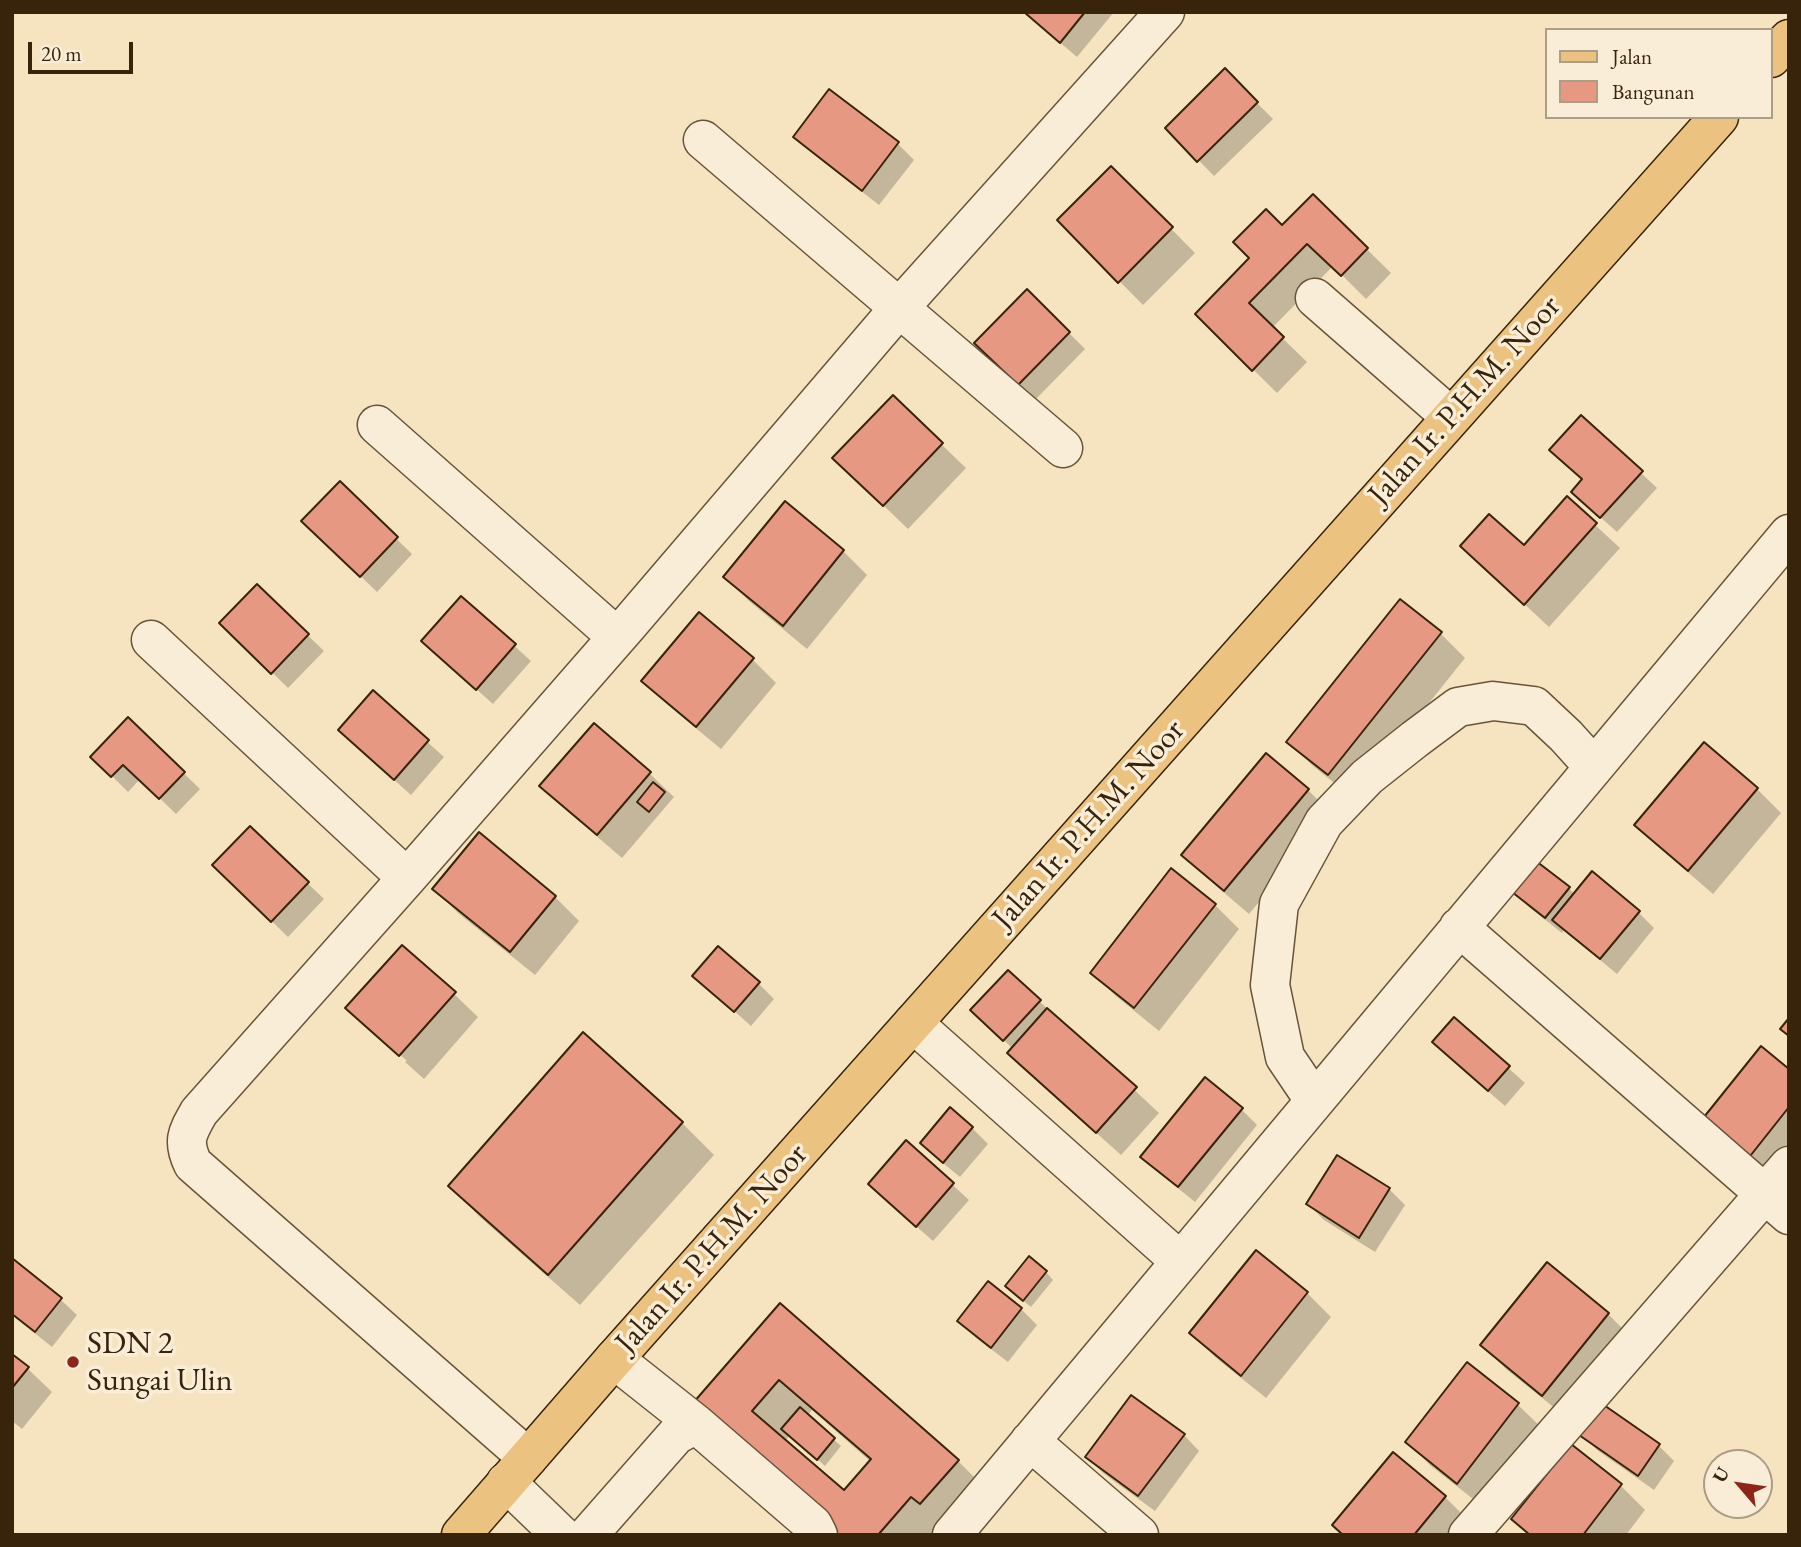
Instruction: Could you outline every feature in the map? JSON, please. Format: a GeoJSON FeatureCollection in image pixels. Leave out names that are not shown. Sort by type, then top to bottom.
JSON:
{"type":"FeatureCollection","features":[{"type":"Feature","properties":{"kind":"main road"},"geometry":{"type":"LineString","coordinates":[[1773,56],[1789,39]]}},
{"type":"Feature","properties":{"kind":"main road","name":"Jalan Ir. P.H.M. Noor"},"geometry":{"type":"LineString","coordinates":[[461,1535],[614,1359],[1717,119]]}},
{"type":"Feature","properties":{"kind":"street"},"geometry":{"type":"LineString","coordinates":[[561,1535],[517,1470],[193,1164],[186,1150],[187,1133],[199,1112],[408,878],[900,307],[1165,12]]}},
{"type":"Feature","properties":{"kind":"street"},"geometry":{"type":"LineString","coordinates":[[704,140],[1063,448]]}},
{"type":"Feature","properties":{"kind":"street"},"geometry":{"type":"LineString","coordinates":[[1315,298],[1451,417]]}},
{"type":"Feature","properties":{"kind":"street"},"geometry":{"type":"LineString","coordinates":[[377,425],[617,637]]}},
{"type":"Feature","properties":{"kind":"street"},"geometry":{"type":"LineString","coordinates":[[951,1535],[1789,534]]}},
{"type":"Feature","properties":{"kind":"street"},"geometry":{"type":"LineString","coordinates":[[151,640],[408,878]]}},
{"type":"Feature","properties":{"kind":"street"},"geometry":{"type":"LineString","coordinates":[[1314,1100],[1285,1057],[1270,985],[1279,904],[1324,822],[1367,777],[1458,707],[1493,701],[1534,706],[1594,766]]}},
{"type":"Feature","properties":{"kind":"street"},"geometry":{"type":"LineString","coordinates":[[1459,927],[1780,1191],[1468,1535]]}},
{"type":"Feature","properties":{"kind":"street"},"geometry":{"type":"LineString","coordinates":[[913,1023],[1180,1261]]}},
{"type":"Feature","properties":{"kind":"street"},"geometry":{"type":"LineString","coordinates":[[614,1359],[696,1424],[813,1525],[818,1535]]}},
{"type":"Feature","properties":{"kind":"street"},"geometry":{"type":"LineString","coordinates":[[589,1535],[676,1435],[696,1424]]}},
{"type":"Feature","properties":{"kind":"street"},"geometry":{"type":"LineString","coordinates":[[1030,1441],[1139,1535]]}},
{"type":"Feature","properties":{"kind":"building"},"geometry":{"type":"Polygon","coordinates":[[[1024,12],[1085,12],[1060,43],[1024,12]]]}},
{"type":"Feature","properties":{"kind":"building"},"geometry":{"type":"Polygon","coordinates":[[[1225,68],[1258,102],[1197,162],[1165,128],[1225,68]]]}},
{"type":"Feature","properties":{"kind":"building"},"geometry":{"type":"Polygon","coordinates":[[[829,89],[899,142],[862,191],[793,137],[829,89]]]}},
{"type":"Feature","properties":{"kind":"building"},"geometry":{"type":"Polygon","coordinates":[[[1111,166],[1173,227],[1118,283],[1057,220],[1111,166]]]}},
{"type":"Feature","properties":{"kind":"building"},"geometry":{"type":"Polygon","coordinates":[[[1313,194],[1368,248],[1341,276],[1307,244],[1249,303],[1284,337],[1252,371],[1195,314],[1249,258],[1233,242],[1266,209],[1282,225],[1313,194]]]}},
{"type":"Feature","properties":{"kind":"building"},"geometry":{"type":"Polygon","coordinates":[[[1027,289],[1070,332],[1018,385],[974,343],[1027,289]]]}},
{"type":"Feature","properties":{"kind":"building"},"geometry":{"type":"Polygon","coordinates":[[[893,395],[943,443],[883,506],[832,458],[893,395]]]}},
{"type":"Feature","properties":{"kind":"building"},"geometry":{"type":"Polygon","coordinates":[[[1581,415],[1643,471],[1600,518],[1571,492],[1582,479],[1549,450],[1581,415]]]}},
{"type":"Feature","properties":{"kind":"building"},"geometry":{"type":"Polygon","coordinates":[[[340,481],[398,537],[360,577],[301,521],[340,481]]]}},
{"type":"Feature","properties":{"kind":"building"},"geometry":{"type":"Polygon","coordinates":[[[1567,496],[1597,523],[1524,605],[1460,546],[1489,514],[1524,545],[1567,496]]]}},
{"type":"Feature","properties":{"kind":"building"},"geometry":{"type":"Polygon","coordinates":[[[785,501],[844,550],[783,626],[723,577],[785,501]]]}},
{"type":"Feature","properties":{"kind":"building"},"geometry":{"type":"Polygon","coordinates":[[[257,584],[309,634],[271,674],[219,623],[257,584]]]}},
{"type":"Feature","properties":{"kind":"building"},"geometry":{"type":"Polygon","coordinates":[[[461,596],[516,644],[476,690],[421,641],[461,596]]]}},
{"type":"Feature","properties":{"kind":"building"},"geometry":{"type":"Polygon","coordinates":[[[1400,599],[1442,632],[1328,775],[1286,742],[1400,599]]]}},
{"type":"Feature","properties":{"kind":"building"},"geometry":{"type":"Polygon","coordinates":[[[699,612],[754,658],[696,727],[641,681],[699,612]]]}},
{"type":"Feature","properties":{"kind":"building"},"geometry":{"type":"Polygon","coordinates":[[[373,690],[429,740],[394,780],[338,730],[373,690]]]}},
{"type":"Feature","properties":{"kind":"building"},"geometry":{"type":"Polygon","coordinates":[[[128,717],[185,772],[159,799],[123,765],[111,777],[90,757],[128,717]]]}},
{"type":"Feature","properties":{"kind":"building"},"geometry":{"type":"Polygon","coordinates":[[[594,723],[651,772],[597,835],[539,786],[594,723]]]}},
{"type":"Feature","properties":{"kind":"building"},"geometry":{"type":"Polygon","coordinates":[[[1704,742],[1758,788],[1688,871],[1634,825],[1704,742]]]}},
{"type":"Feature","properties":{"kind":"building"},"geometry":{"type":"Polygon","coordinates":[[[1266,753],[1309,789],[1224,891],[1181,855],[1266,753]]]}},
{"type":"Feature","properties":{"kind":"building"},"geometry":{"type":"Polygon","coordinates":[[[653,782],[665,792],[649,812],[637,802],[653,782]]]}},
{"type":"Feature","properties":{"kind":"building"},"geometry":{"type":"Polygon","coordinates":[[[250,826],[309,882],[271,922],[212,865],[250,826]]]}},
{"type":"Feature","properties":{"kind":"building"},"geometry":{"type":"Polygon","coordinates":[[[479,832],[556,896],[510,952],[432,889],[479,832]]]}},
{"type":"Feature","properties":{"kind":"building"},"geometry":{"type":"Polygon","coordinates":[[[1536,861],[1570,887],[1545,918],[1512,892],[1536,861]]]}},
{"type":"Feature","properties":{"kind":"building"},"geometry":{"type":"Polygon","coordinates":[[[1171,868],[1216,904],[1134,1008],[1090,973],[1171,868]]]}},
{"type":"Feature","properties":{"kind":"building"},"geometry":{"type":"Polygon","coordinates":[[[1592,871],[1640,911],[1600,959],[1552,920],[1592,871]]]}},
{"type":"Feature","properties":{"kind":"building"},"geometry":{"type":"Polygon","coordinates":[[[402,945],[456,992],[399,1056],[345,1008],[402,945]]]}},
{"type":"Feature","properties":{"kind":"building"},"geometry":{"type":"Polygon","coordinates":[[[718,946],[760,982],[734,1012],[692,976],[718,946]]]}},
{"type":"Feature","properties":{"kind":"building"},"geometry":{"type":"Polygon","coordinates":[[[1008,970],[1041,1000],[1003,1041],[970,1010],[1008,970]]]}},
{"type":"Feature","properties":{"kind":"building"},"geometry":{"type":"Polygon","coordinates":[[[1047,1008],[1137,1087],[1096,1133],[1007,1053],[1047,1008]]]}},
{"type":"Feature","properties":{"kind":"building"},"geometry":{"type":"Polygon","coordinates":[[[1454,1017],[1510,1066],[1488,1091],[1432,1042],[1454,1017]]]}},
{"type":"Feature","properties":{"kind":"building"},"geometry":{"type":"Polygon","coordinates":[[[1789,1018],[1789,1036],[1780,1029],[1789,1018]]]}},
{"type":"Feature","properties":{"kind":"building"},"geometry":{"type":"Polygon","coordinates":[[[583,1032],[683,1122],[548,1275],[448,1186],[583,1032]]]}},
{"type":"Feature","properties":{"kind":"building"},"geometry":{"type":"Polygon","coordinates":[[[1761,1046],[1789,1069],[1789,1107],[1747,1160],[1700,1122],[1761,1046]]]}},
{"type":"Feature","properties":{"kind":"building"},"geometry":{"type":"Polygon","coordinates":[[[1205,1077],[1243,1108],[1178,1187],[1140,1157],[1205,1077]]]}},
{"type":"Feature","properties":{"kind":"building"},"geometry":{"type":"Polygon","coordinates":[[[950,1107],[973,1127],[943,1163],[920,1143],[950,1107]]]}},
{"type":"Feature","properties":{"kind":"building"},"geometry":{"type":"Polygon","coordinates":[[[906,1140],[954,1183],[916,1227],[868,1184],[906,1140]]]}},
{"type":"Feature","properties":{"kind":"building"},"geometry":{"type":"Polygon","coordinates":[[[1337,1155],[1390,1188],[1359,1238],[1306,1204],[1337,1155]]]}},
{"type":"Feature","properties":{"kind":"building"},"geometry":{"type":"Polygon","coordinates":[[[1256,1250],[1308,1292],[1241,1376],[1189,1333],[1256,1250]]]}},
{"type":"Feature","properties":{"kind":"building"},"geometry":{"type":"Polygon","coordinates":[[[1029,1256],[1047,1271],[1023,1301],[1005,1286],[1029,1256]]]}},
{"type":"Feature","properties":{"kind":"building"},"geometry":{"type":"Polygon","coordinates":[[[12,1258],[62,1298],[35,1332],[12,1314],[12,1258]]]}},
{"type":"Feature","properties":{"kind":"building"},"geometry":{"type":"Polygon","coordinates":[[[1547,1262],[1609,1313],[1542,1396],[1480,1345],[1547,1262]]]}},
{"type":"Feature","properties":{"kind":"building"},"geometry":{"type":"Polygon","coordinates":[[[988,1281],[1022,1308],[991,1348],[957,1321],[988,1281]]]}},
{"type":"Feature","properties":{"kind":"building"},"geometry":{"type":"Polygon","coordinates":[[[780,1303],[959,1460],[920,1504],[911,1497],[878,1535],[801,1535],[673,1426],[780,1303]],[[779,1380],[752,1411],[844,1490],[871,1459],[779,1380]]]}},
{"type":"Feature","properties":{"kind":"building"},"geometry":{"type":"Polygon","coordinates":[[[12,1354],[29,1367],[12,1388],[12,1354]]]}},
{"type":"Feature","properties":{"kind":"building"},"geometry":{"type":"Polygon","coordinates":[[[1467,1362],[1519,1403],[1457,1484],[1405,1442],[1467,1362]]]}},
{"type":"Feature","properties":{"kind":"building"},"geometry":{"type":"Polygon","coordinates":[[[1131,1395],[1185,1434],[1138,1496],[1085,1457],[1131,1395]]]}},
{"type":"Feature","properties":{"kind":"building"},"geometry":{"type":"Polygon","coordinates":[[[1601,1403],[1660,1444],[1638,1476],[1579,1435],[1601,1403]]]}},
{"type":"Feature","properties":{"kind":"building"},"geometry":{"type":"Polygon","coordinates":[[[800,1407],[835,1438],[817,1460],[781,1429],[800,1407]]]}},
{"type":"Feature","properties":{"kind":"building"},"geometry":{"type":"Polygon","coordinates":[[[1571,1444],[1622,1484],[1583,1535],[1530,1535],[1511,1519],[1571,1444]]]}},
{"type":"Feature","properties":{"kind":"building"},"geometry":{"type":"Polygon","coordinates":[[[1393,1452],[1446,1496],[1414,1535],[1343,1535],[1332,1525],[1393,1452]]]}},
{"type":"Feature","properties":{"kind":"place","name":"SDN 2 Sungai Ulin"},"geometry":{"type":"Point","coordinates":[73,1362]}}]}
